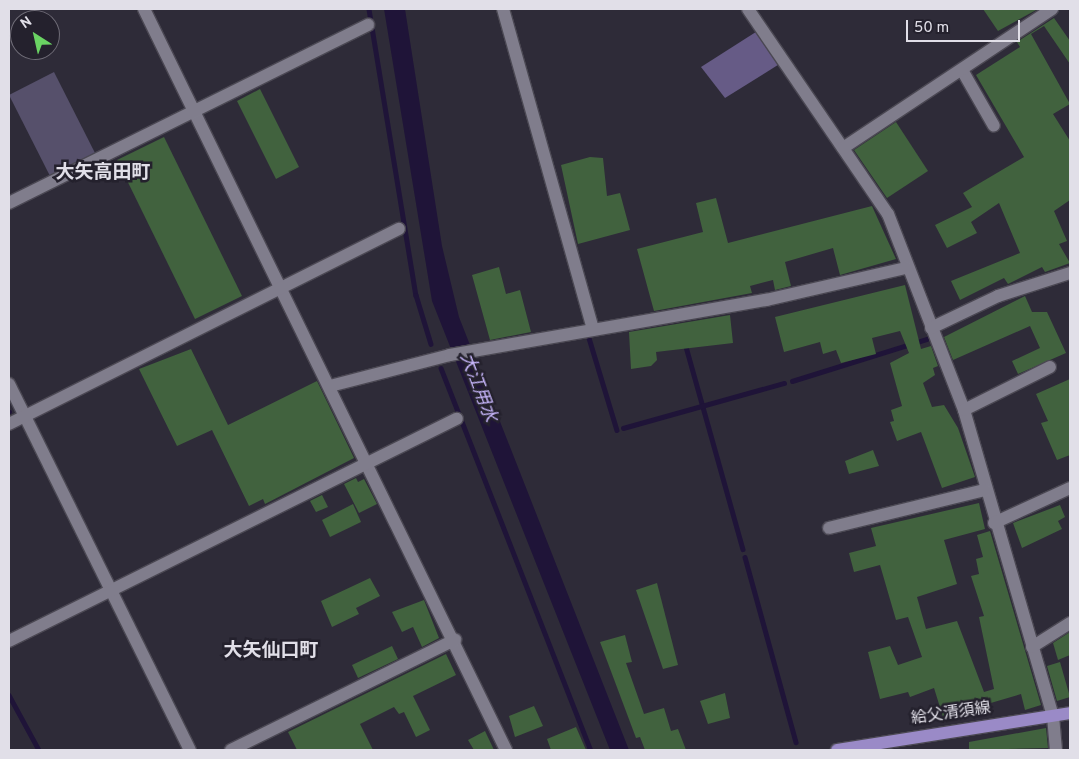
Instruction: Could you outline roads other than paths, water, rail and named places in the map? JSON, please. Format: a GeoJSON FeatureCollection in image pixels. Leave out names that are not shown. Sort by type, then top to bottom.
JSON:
{"type":"FeatureCollection","features":[{"type":"Feature","properties":{"kind":"main road","name":"給父清須線"},"geometry":{"type":"LineString","coordinates":[[837,750],[1070,713]]}},
{"type":"Feature","properties":{"kind":"street"},"geometry":{"type":"LineString","coordinates":[[144,9],[455,640],[506,750]]}},
{"type":"Feature","properties":{"kind":"street"},"geometry":{"type":"LineString","coordinates":[[503,9],[592,330]]}},
{"type":"Feature","properties":{"kind":"street"},"geometry":{"type":"LineString","coordinates":[[748,9],[888,214],[906,268],[964,410],[994,523],[1053,716],[1056,750]]}},
{"type":"Feature","properties":{"kind":"street"},"geometry":{"type":"LineString","coordinates":[[843,148],[1052,9]]}},
{"type":"Feature","properties":{"kind":"street"},"geometry":{"type":"LineString","coordinates":[[9,203],[368,25]]}},
{"type":"Feature","properties":{"kind":"street"},"geometry":{"type":"LineString","coordinates":[[962,70],[994,126]]}},
{"type":"Feature","properties":{"kind":"street"},"geometry":{"type":"LineString","coordinates":[[9,424],[23,413],[399,229]]}},
{"type":"Feature","properties":{"kind":"street"},"geometry":{"type":"LineString","coordinates":[[330,386],[450,355],[766,300],[906,268]]}},
{"type":"Feature","properties":{"kind":"street"},"geometry":{"type":"LineString","coordinates":[[931,328],[998,296],[1070,273]]}},
{"type":"Feature","properties":{"kind":"street"},"geometry":{"type":"LineString","coordinates":[[964,410],[1050,367]]}},
{"type":"Feature","properties":{"kind":"street"},"geometry":{"type":"LineString","coordinates":[[9,384],[190,750]]}},
{"type":"Feature","properties":{"kind":"street"},"geometry":{"type":"LineString","coordinates":[[9,641],[457,419]]}},
{"type":"Feature","properties":{"kind":"street"},"geometry":{"type":"LineString","coordinates":[[994,523],[1070,488]]}},
{"type":"Feature","properties":{"kind":"street"},"geometry":{"type":"LineString","coordinates":[[829,528],[985,490]]}},
{"type":"Feature","properties":{"kind":"street"},"geometry":{"type":"LineString","coordinates":[[1032,647],[1070,623]]}},
{"type":"Feature","properties":{"kind":"street"},"geometry":{"type":"LineString","coordinates":[[231,750],[455,640]]}},
{"type":"Feature","properties":{"kind":"water","name":"大江用水"},"geometry":{"type":"Polygon","coordinates":[[[384,9],[405,9],[442,246],[459,317],[629,750],[610,750],[432,301],[384,9]]]}},
{"type":"Feature","properties":{"kind":"waterway"},"geometry":{"type":"LineString","coordinates":[[369,9],[416,295],[431,344]]}},
{"type":"Feature","properties":{"kind":"waterway"},"geometry":{"type":"LineString","coordinates":[[589,338],[617,430]]}},
{"type":"Feature","properties":{"kind":"waterway"},"geometry":{"type":"LineString","coordinates":[[792,381],[927,339]]}},
{"type":"Feature","properties":{"kind":"waterway"},"geometry":{"type":"LineString","coordinates":[[685,343],[743,549]]}},
{"type":"Feature","properties":{"kind":"waterway"},"geometry":{"type":"LineString","coordinates":[[441,368],[591,750]]}},
{"type":"Feature","properties":{"kind":"waterway"},"geometry":{"type":"LineString","coordinates":[[623,428],[784,383]]}},
{"type":"Feature","properties":{"kind":"waterway"},"geometry":{"type":"LineString","coordinates":[[745,557],[796,742]]}},
{"type":"Feature","properties":{"kind":"waterway"},"geometry":{"type":"LineString","coordinates":[[9,695],[39,750]]}},
{"type":"Feature","properties":{"kind":"district","name":"大矢高田町"},"geometry":{"type":"Point","coordinates":[103,174]}},
{"type":"Feature","properties":{"kind":"district","name":"大矢仙口町"},"geometry":{"type":"Point","coordinates":[271,652]}}]}
